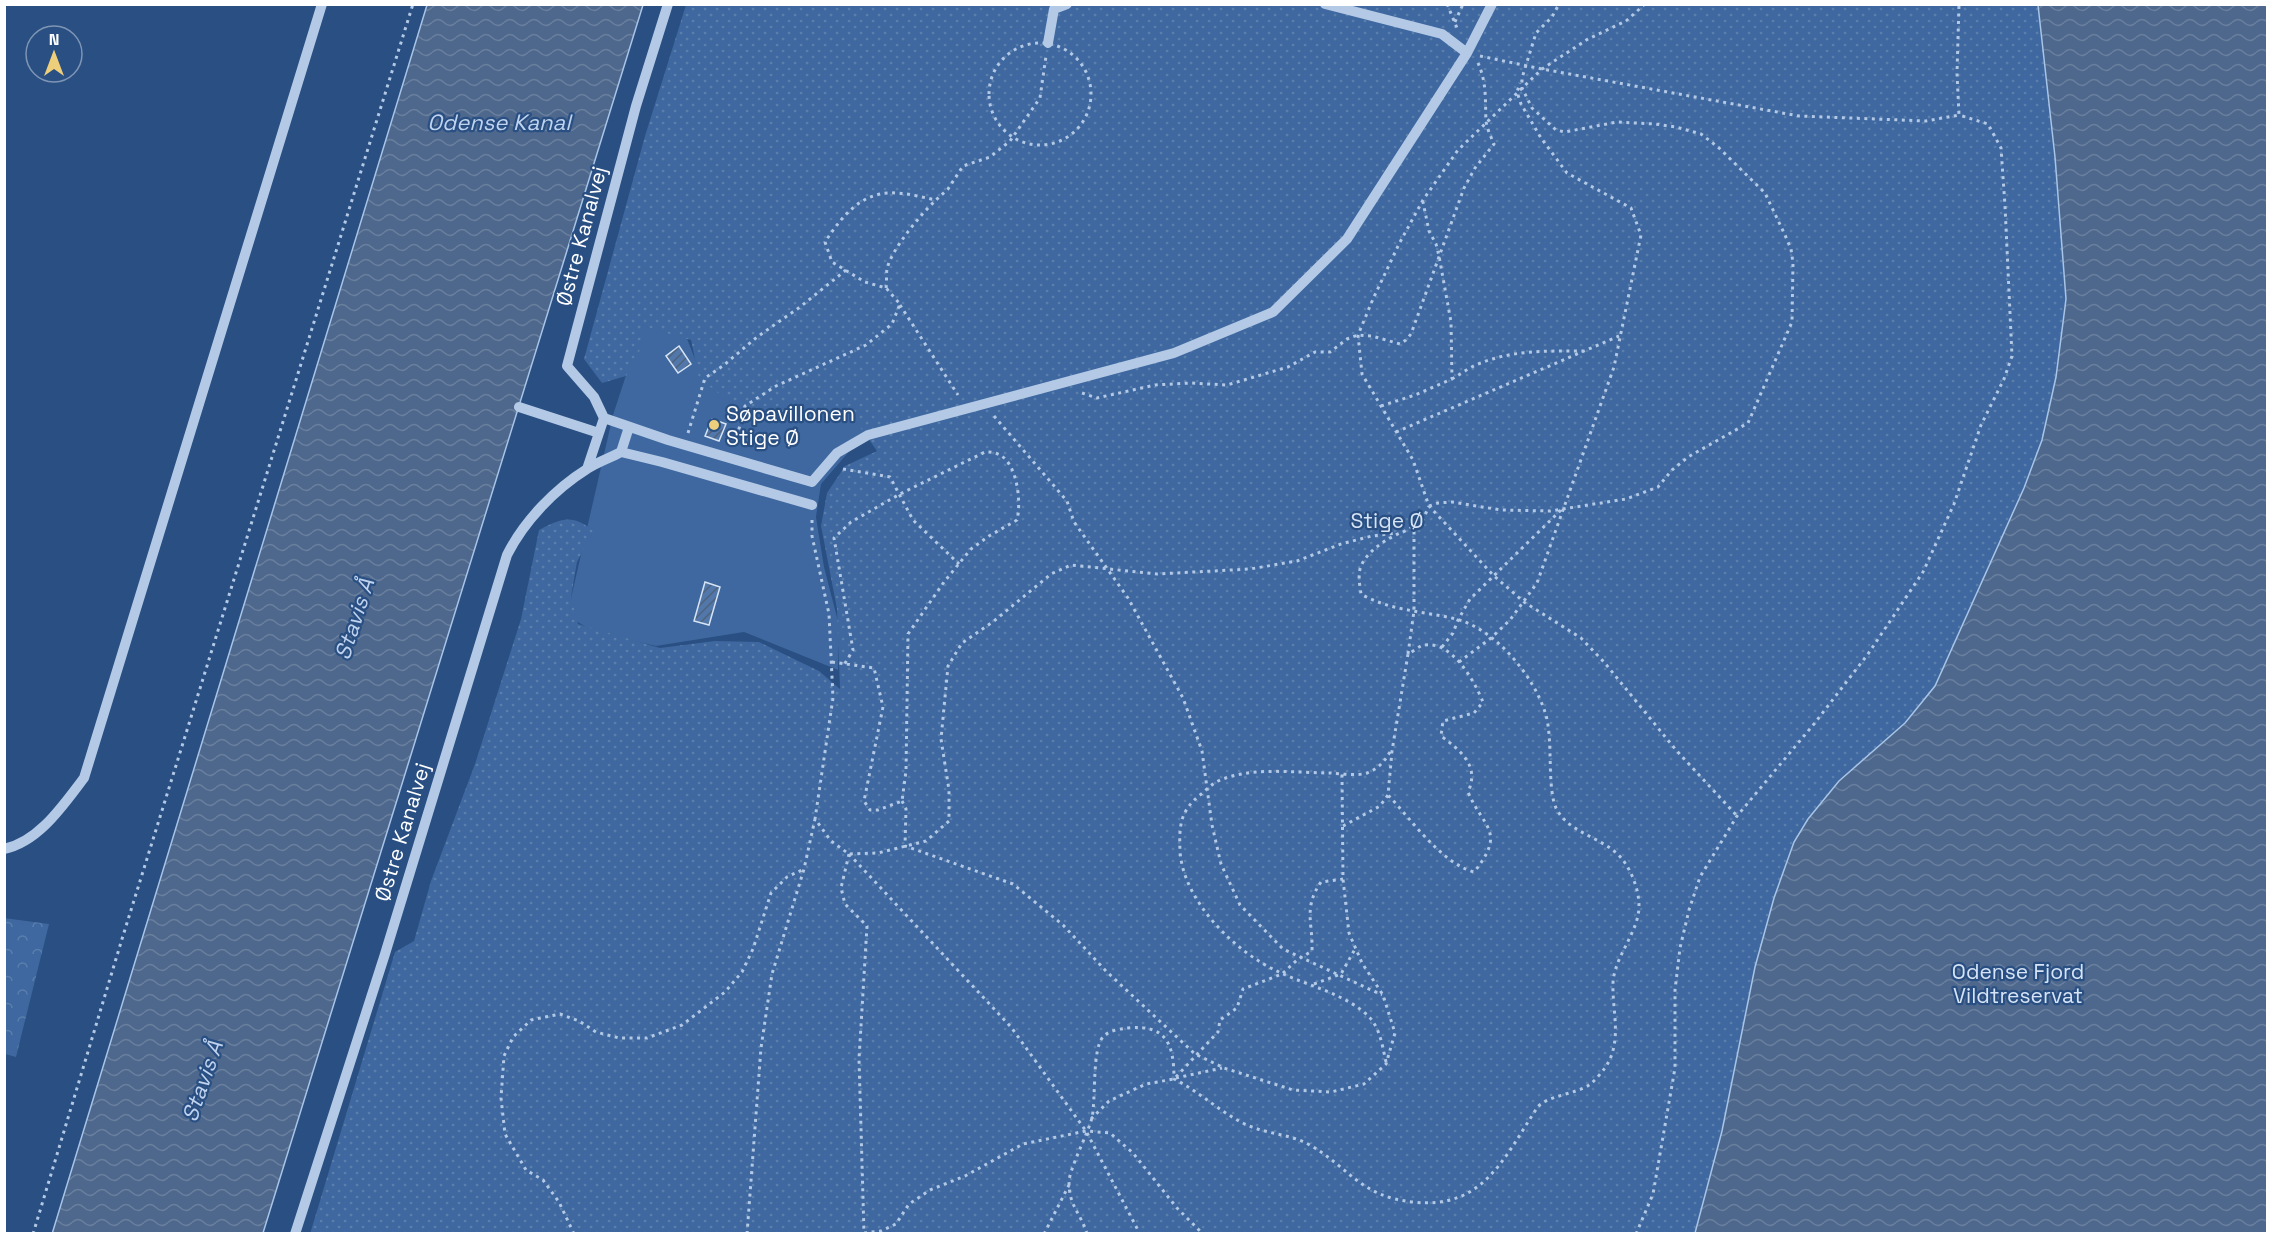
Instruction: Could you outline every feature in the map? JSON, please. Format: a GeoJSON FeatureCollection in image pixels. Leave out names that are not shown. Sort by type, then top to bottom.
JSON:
{"type":"FeatureCollection","features":[{"type":"Feature","properties":{"kind":"street"},"geometry":{"type":"LineString","coordinates":[[4,849],[14,847],[48,824],[84,778],[322,4]]}},
{"type":"Feature","properties":{"kind":"street","name":"Østre Kanalvej"},"geometry":{"type":"LineString","coordinates":[[604,418],[594,397],[567,366],[636,106],[668,4]]}},
{"type":"Feature","properties":{"kind":"street"},"geometry":{"type":"LineString","coordinates":[[1048,43],[1052,7],[1067,4]]}},
{"type":"Feature","properties":{"kind":"street"},"geometry":{"type":"LineString","coordinates":[[1325,4],[1442,34],[1467,53]]}},
{"type":"Feature","properties":{"kind":"street"},"geometry":{"type":"LineString","coordinates":[[587,469],[604,418],[684,445],[812,482],[837,453],[868,435],[1174,353],[1273,312],[1347,240],[1467,53],[1492,4]]}},
{"type":"Feature","properties":{"kind":"street"},"geometry":{"type":"LineString","coordinates":[[519,407],[599,433]]}},
{"type":"Feature","properties":{"kind":"street"},"geometry":{"type":"LineString","coordinates":[[629,427],[621,452],[812,505]]}},
{"type":"Feature","properties":{"kind":"street","name":"Østre Kanalvej"},"geometry":{"type":"LineString","coordinates":[[296,1233],[385,954],[507,555],[514,540],[538,508],[587,469],[621,452]]}},
{"type":"Feature","properties":{"kind":"path"},"geometry":{"type":"LineString","coordinates":[[33,1233],[413,4]]}},
{"type":"Feature","properties":{"kind":"path"},"geometry":{"type":"LineString","coordinates":[[1455,22],[1463,4]]}},
{"type":"Feature","properties":{"kind":"path"},"geometry":{"type":"LineString","coordinates":[[1459,662],[1510,621],[1537,583],[1614,367],[1641,236],[1631,208],[1568,173],[1541,138],[1521,104],[1517,92],[1536,33],[1552,17],[1559,4]]}},
{"type":"Feature","properties":{"kind":"path"},"geometry":{"type":"LineString","coordinates":[[1645,4],[1626,21],[1588,39],[1542,69],[1458,150],[1423,200],[1399,243],[1358,335],[1362,374],[1413,460],[1429,506],[1493,575],[1524,602],[1581,638],[1604,662],[1676,750],[1737,816]]}},
{"type":"Feature","properties":{"kind":"path"},"geometry":{"type":"LineString","coordinates":[[1959,4],[1957,73],[1959,115]]}},
{"type":"Feature","properties":{"kind":"path"},"geometry":{"type":"LineString","coordinates":[[1033,42],[1048,43],[1074,55],[1089,78],[1091,95],[1087,113],[1078,129],[1055,143],[1036,145],[1012,137],[998,123],[990,107],[988,89],[993,72],[1002,59],[1016,48],[1033,42]]}},
{"type":"Feature","properties":{"kind":"path"},"geometry":{"type":"LineString","coordinates":[[886,288],[888,267],[895,252],[922,212],[948,189],[963,166],[990,156],[1012,137],[1040,98],[1048,43]]}},
{"type":"Feature","properties":{"kind":"path"},"geometry":{"type":"LineString","coordinates":[[1467,53],[1799,116],[1926,121],[1959,115],[1988,124],[2001,148],[2006,206],[2012,356],[2004,379],[1982,425],[1954,504],[1923,572],[1868,654],[1814,724],[1737,816],[1700,877],[1680,948],[1675,990],[1675,1068],[1653,1194],[1636,1233]]}},
{"type":"Feature","properties":{"kind":"path"},"geometry":{"type":"LineString","coordinates":[[1077,391],[1096,398],[1155,385],[1190,383],[1227,385],[1288,367],[1315,352],[1330,352],[1347,339],[1358,335],[1372,336],[1400,344],[1406,340],[1411,334],[1464,188],[1475,168],[1494,144],[1486,122],[1486,93],[1482,73],[1478,62],[1467,53]]}},
{"type":"Feature","properties":{"kind":"path"},"geometry":{"type":"LineString","coordinates":[[1174,1078],[1195,1089],[1229,1116],[1247,1125],[1292,1137],[1308,1144],[1364,1186],[1385,1197],[1412,1202],[1444,1203],[1471,1192],[1491,1175],[1504,1160],[1540,1104],[1590,1084],[1605,1068],[1613,1052],[1616,1038],[1613,982],[1616,967],[1630,939],[1639,908],[1635,880],[1622,859],[1600,842],[1576,830],[1557,810],[1553,796],[1552,756],[1545,712],[1524,672],[1491,638],[1458,620],[1374,601],[1361,594],[1359,578],[1361,566],[1380,543],[1422,522],[1429,506],[1438,503],[1452,502],[1501,510],[1550,511],[1626,499],[1658,487],[1672,470],[1688,457],[1748,423],[1792,322],[1793,263],[1791,249],[1765,193],[1719,148],[1701,134],[1676,127],[1627,122],[1565,132],[1556,130],[1532,108],[1522,88],[1522,78]]}},
{"type":"Feature","properties":{"kind":"path"},"geometry":{"type":"LineString","coordinates":[[936,200],[889,193],[867,197],[840,218],[825,242],[832,262],[866,282],[886,288],[900,304],[965,410]]}},
{"type":"Feature","properties":{"kind":"path"},"geometry":{"type":"LineString","coordinates":[[1423,200],[1429,231],[1439,256],[1451,321],[1452,379]]}},
{"type":"Feature","properties":{"kind":"path"},"geometry":{"type":"LineString","coordinates":[[684,445],[705,378],[846,270]]}},
{"type":"Feature","properties":{"kind":"path"},"geometry":{"type":"LineString","coordinates":[[732,459],[745,406],[776,386],[866,345],[892,324],[900,304]]}},
{"type":"Feature","properties":{"kind":"path"},"geometry":{"type":"LineString","coordinates":[[1396,432],[1619,336]]}},
{"type":"Feature","properties":{"kind":"path"},"geometry":{"type":"LineString","coordinates":[[1381,406],[1415,396],[1480,363],[1535,351],[1584,351]]}},
{"type":"Feature","properties":{"kind":"path"},"geometry":{"type":"LineString","coordinates":[[985,405],[1067,501],[1074,522],[1128,598],[1183,699],[1202,751],[1212,825],[1221,864],[1240,905],[1283,949],[1383,995]]}},
{"type":"Feature","properties":{"kind":"path"},"geometry":{"type":"LineString","coordinates":[[844,665],[854,650],[834,538],[851,522],[900,494],[985,452],[996,452],[1007,460],[1013,474],[1019,510],[1017,520],[971,549],[924,609],[908,634],[906,771],[902,801],[906,809],[904,846]]}},
{"type":"Feature","properties":{"kind":"path"},"geometry":{"type":"LineString","coordinates":[[825,466],[890,477],[913,520],[959,564]]}},
{"type":"Feature","properties":{"kind":"path"},"geometry":{"type":"LineString","coordinates":[[747,1233],[761,1048],[772,974],[804,869],[815,819],[833,699],[829,614],[812,536],[812,505]]}},
{"type":"Feature","properties":{"kind":"path"},"geometry":{"type":"LineString","coordinates":[[1442,647],[1453,633],[1470,599],[1563,508]]}},
{"type":"Feature","properties":{"kind":"path"},"geometry":{"type":"LineString","coordinates":[[1343,826],[1380,806],[1388,795],[1392,751],[1414,611],[1414,526]]}},
{"type":"Feature","properties":{"kind":"path"},"geometry":{"type":"LineString","coordinates":[[849,854],[878,853],[926,841],[949,821],[949,790],[940,739],[948,666],[962,643],[994,621],[1052,574],[1071,565],[1158,574],[1250,569],[1297,561],[1372,536],[1403,532]]}},
{"type":"Feature","properties":{"kind":"path"},"geometry":{"type":"LineString","coordinates":[[1388,795],[1423,833],[1461,868],[1474,872],[1485,858],[1491,833],[1485,818],[1472,802],[1468,792],[1473,781],[1468,760],[1441,736],[1443,721],[1474,713],[1483,702],[1476,686],[1459,662],[1442,647],[1421,646],[1408,654]]}},
{"type":"Feature","properties":{"kind":"path"},"geometry":{"type":"LineString","coordinates":[[832,662],[874,668],[883,708],[864,801],[866,807],[870,810],[878,810],[902,801]]}},
{"type":"Feature","properties":{"kind":"path"},"geometry":{"type":"LineString","coordinates":[[1386,1064],[1380,1033],[1367,1014],[1314,984],[1282,974],[1264,965],[1240,948],[1215,924],[1192,891],[1181,860],[1179,831],[1187,805],[1218,782],[1243,774],[1274,772],[1365,773],[1381,765],[1392,751]]}},
{"type":"Feature","properties":{"kind":"path"},"geometry":{"type":"LineString","coordinates":[[904,846],[1013,884],[1063,925],[1106,971],[1195,1054],[1224,1068],[1293,1090],[1331,1092],[1364,1084],[1386,1064],[1395,1034],[1383,995],[1349,933],[1343,879],[1342,774]]}},
{"type":"Feature","properties":{"kind":"path"},"geometry":{"type":"LineString","coordinates":[[815,819],[831,841],[849,854],[1011,1027],[1086,1131],[1140,1233]]}},
{"type":"Feature","properties":{"kind":"path"},"geometry":{"type":"LineString","coordinates":[[849,854],[842,888],[843,896],[845,904],[867,926],[859,1059],[864,1233],[881,1231],[896,1224],[909,1204],[930,1190],[965,1176],[1023,1144],[1086,1131],[1110,1133],[1133,1152],[1178,1208],[1203,1233]]}},
{"type":"Feature","properties":{"kind":"path"},"geometry":{"type":"LineString","coordinates":[[574,1233],[559,1202],[543,1180],[526,1170],[505,1134],[501,1098],[504,1056],[513,1037],[531,1020],[560,1014],[579,1021],[597,1032],[619,1038],[647,1038],[682,1025],[725,992],[742,972],[753,949],[771,893],[788,877],[804,869]]}},
{"type":"Feature","properties":{"kind":"path"},"geometry":{"type":"LineString","coordinates":[[1174,1078],[1218,1032],[1220,1020],[1237,1008],[1243,989],[1282,974],[1301,957],[1312,951],[1313,931],[1308,916],[1313,893],[1321,882],[1343,879]]}},
{"type":"Feature","properties":{"kind":"path"},"geometry":{"type":"LineString","coordinates":[[1314,984],[1341,974],[1356,948]]}},
{"type":"Feature","properties":{"kind":"path"},"geometry":{"type":"LineString","coordinates":[[1087,1233],[1073,1208],[1069,1179],[1091,1119],[1096,1051],[1103,1036],[1114,1030],[1138,1027],[1156,1030],[1169,1042],[1174,1057],[1174,1078]]}},
{"type":"Feature","properties":{"kind":"path"},"geometry":{"type":"LineString","coordinates":[[1091,1119],[1109,1101],[1146,1084],[1224,1068]]}},
{"type":"Feature","properties":{"kind":"path"},"geometry":{"type":"LineString","coordinates":[[1044,1233],[1069,1185]]}},
{"type":"Feature","properties":{"kind":"green space","name":"Stige Ø"},"geometry":{"type":"Polygon","coordinates":[[[2038,4],[2041,24],[2267,5],[2267,1233],[1891,736],[1839,781],[1808,819],[1794,842],[1774,898],[1755,967],[1722,1131],[1695,1233],[310,1234],[395,952],[414,941],[431,881],[475,764],[521,619],[539,530],[553,523],[573,520],[586,525],[593,531],[577,562],[571,597],[578,624],[660,648],[715,641],[759,642],[819,671],[840,689],[837,609],[821,526],[827,493],[845,466],[877,451],[849,411],[805,417],[727,400],[699,378],[691,340],[645,327],[638,357],[626,376],[602,383],[584,359],[645,136],[686,5],[2038,4]]]}},
{"type":"Feature","properties":{"kind":"green space"},"geometry":{"type":"Polygon","coordinates":[[[642,326],[686,336],[700,372],[852,406],[871,430],[821,484],[816,517],[824,567],[839,625],[838,670],[744,632],[656,646],[595,632],[574,620],[571,598],[613,415],[642,326]]]}},
{"type":"Feature","properties":{"kind":"green space"},"geometry":{"type":"Polygon","coordinates":[[[4,918],[49,924],[16,1057],[5,1054],[4,918]]]}},
{"type":"Feature","properties":{"kind":"water","name":"Odense Kanal"},"geometry":{"type":"Polygon","coordinates":[[[427,5],[643,5],[263,1233],[52,1234],[427,5]]]}},
{"type":"Feature","properties":{"kind":"water","name":"Odense Fjord Vildtreservat"},"geometry":{"type":"Polygon","coordinates":[[[2038,5],[2267,5],[2267,1233],[1695,1233],[1722,1131],[1755,967],[1774,898],[1794,842],[1808,819],[1839,781],[1905,723],[1935,686],[2024,488],[2042,440],[2056,377],[2066,299],[2055,157],[2038,5]]]}},
{"type":"Feature","properties":{"kind":"building"},"geometry":{"type":"Polygon","coordinates":[[[679,346],[691,364],[678,373],[666,356],[679,346]]]}},
{"type":"Feature","properties":{"kind":"building"},"geometry":{"type":"Polygon","coordinates":[[[712,419],[726,424],[719,441],[705,436],[712,419]]]}},
{"type":"Feature","properties":{"kind":"building"},"geometry":{"type":"Polygon","coordinates":[[[705,582],[720,587],[709,625],[694,621],[705,582]]]}},
{"type":"Feature","properties":{"kind":"place","name":"Søpavillonen Stige Ø"},"geometry":{"type":"Point","coordinates":[714,425]}},
{"type":"Feature","properties":{"kind":"water label","name":"Stavis Å"},"geometry":{"type":"Point","coordinates":[354,619]}},
{"type":"Feature","properties":{"kind":"water label","name":"Stavis Å"},"geometry":{"type":"Point","coordinates":[202,1081]}}]}
